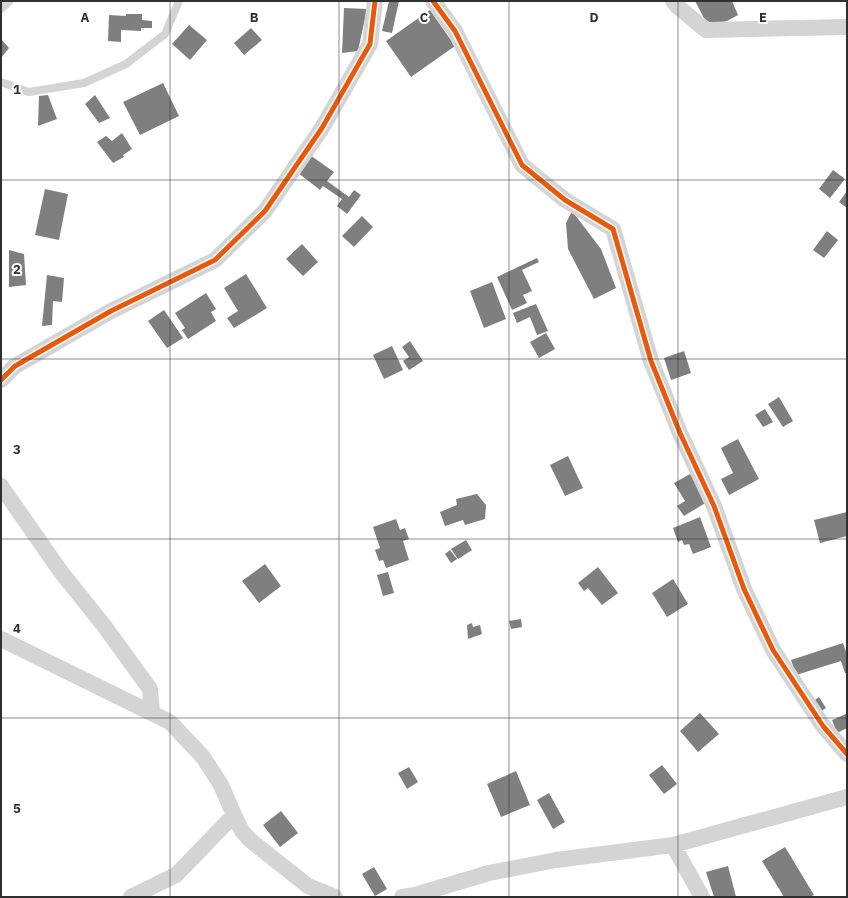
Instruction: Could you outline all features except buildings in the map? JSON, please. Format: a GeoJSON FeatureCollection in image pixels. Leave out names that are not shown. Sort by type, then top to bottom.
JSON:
{"type":"FeatureCollection","features":[{"type":"Feature","properties":{"kind":"street"},"geometry":{"type":"LineString","coordinates":[[1,380],[15,366],[111,311],[215,260],[264,211],[322,128],[370,44],[375,1]]}},
{"type":"Feature","properties":{"kind":"street"},"geometry":{"type":"LineString","coordinates":[[433,1],[455,31],[522,165],[565,200],[613,229],[651,361],[680,433],[714,506],[744,589],[773,650],[823,726],[847,754]]}},
{"type":"Feature","properties":{"kind":"street"},"geometry":{"type":"LineString","coordinates":[[673,1],[706,30],[847,27]]}},
{"type":"Feature","properties":{"kind":"street"},"geometry":{"type":"LineString","coordinates":[[1,486],[61,572],[105,626],[150,689],[152,713]]}},
{"type":"Feature","properties":{"kind":"street"},"geometry":{"type":"LineString","coordinates":[[1,639],[170,722],[203,757],[221,785],[242,831],[250,840],[308,886],[333,897]]}},
{"type":"Feature","properties":{"kind":"street"},"geometry":{"type":"LineString","coordinates":[[402,897],[449,892],[489,873],[556,860],[673,845],[847,797]]}},
{"type":"Feature","properties":{"kind":"street"},"geometry":{"type":"LineString","coordinates":[[131,897],[176,875],[234,815]]}},
{"type":"Feature","properties":{"kind":"street"},"geometry":{"type":"LineString","coordinates":[[673,845],[702,897]]}},
{"type":"Feature","properties":{"kind":"lane"},"geometry":{"type":"LineString","coordinates":[[1,9],[10,1]]}},
{"type":"Feature","properties":{"kind":"lane"},"geometry":{"type":"LineString","coordinates":[[1,82],[30,92],[84,83],[126,64],[165,34],[178,1]]}},
{"type":"Feature","properties":{"kind":"cycle path"},"geometry":{"type":"LineString","coordinates":[[1,380],[15,366],[111,311],[215,260],[265,211],[322,128],[370,44],[375,1]]}},
{"type":"Feature","properties":{"kind":"cycle path"},"geometry":{"type":"LineString","coordinates":[[433,1],[455,31],[522,165],[565,200],[613,229],[651,361],[680,433],[714,506],[744,589],[773,650],[823,726],[847,754]]}}]}
